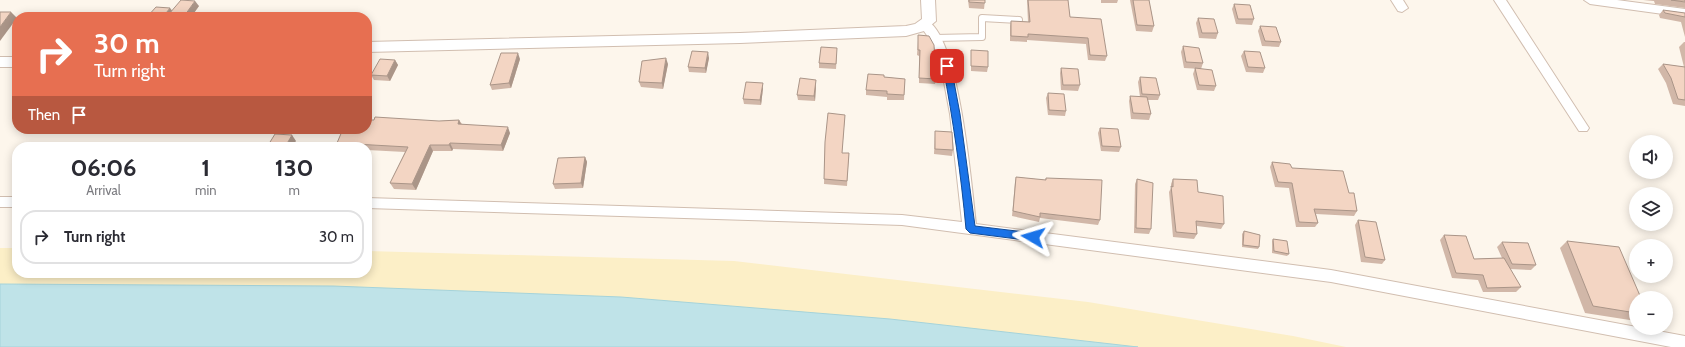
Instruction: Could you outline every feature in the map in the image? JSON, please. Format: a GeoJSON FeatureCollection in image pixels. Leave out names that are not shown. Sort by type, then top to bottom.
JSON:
{"type":"FeatureCollection","features":[{"type":"Feature","properties":{"kind":"street"},"geometry":{"type":"LineString","coordinates":[[372,47],[740,38],[906,31],[919,28],[929,21],[928,0]]}},
{"type":"Feature","properties":{"kind":"street"},"geometry":{"type":"LineString","coordinates":[[1500,0],[1583,128]]}},
{"type":"Feature","properties":{"kind":"street"},"geometry":{"type":"LineString","coordinates":[[1590,0],[1685,13]]}},
{"type":"Feature","properties":{"kind":"street"},"geometry":{"type":"LineString","coordinates":[[925,24],[935,38],[947,66],[956,114],[967,194],[970,229]]}},
{"type":"Feature","properties":{"kind":"street"},"geometry":{"type":"LineString","coordinates":[[0,62],[12,62]]}},
{"type":"Feature","properties":{"kind":"street"},"geometry":{"type":"LineString","coordinates":[[0,202],[12,202]]}},
{"type":"Feature","properties":{"kind":"street"},"geometry":{"type":"LineString","coordinates":[[372,203],[902,220],[1331,276],[1685,343]]}},
{"type":"Feature","properties":{"kind":"lane"},"geometry":{"type":"LineString","coordinates":[[935,38],[982,37],[982,18],[1018,20]]}},
{"type":"Feature","properties":{"kind":"sand"},"geometry":{"type":"Polygon","coordinates":[[[0,248],[12,248],[12,278],[372,278],[372,251],[734,261],[1088,302],[1293,336],[1346,347],[983,347],[0,302],[0,248]]]}},
{"type":"Feature","properties":{"kind":"water"},"geometry":{"type":"Polygon","coordinates":[[[0,284],[333,286],[621,297],[890,319],[1138,347],[0,347],[0,284]]]}},
{"type":"Feature","properties":{"kind":"building"},"geometry":{"type":"Polygon","coordinates":[[[181,0],[195,1],[187,12],[171,12],[181,0]]]}},
{"type":"Feature","properties":{"kind":"building"},"geometry":{"type":"Polygon","coordinates":[[[969,0],[985,0],[985,3],[969,2],[969,0]]]}},
{"type":"Feature","properties":{"kind":"building"},"geometry":{"type":"Polygon","coordinates":[[[1028,0],[1068,0],[1070,17],[1101,19],[1107,56],[1090,55],[1088,38],[1028,34],[1028,37],[1011,36],[1011,21],[1030,22],[1028,0]]]}},
{"type":"Feature","properties":{"kind":"building"},"geometry":{"type":"Polygon","coordinates":[[[1133,0],[1149,0],[1154,26],[1137,25],[1133,0]]]}},
{"type":"Feature","properties":{"kind":"building"},"geometry":{"type":"Polygon","coordinates":[[[1671,0],[1685,0],[1685,2],[1671,0]]]}},
{"type":"Feature","properties":{"kind":"building"},"geometry":{"type":"Polygon","coordinates":[[[1234,4],[1250,5],[1254,19],[1238,19],[1234,4]]]}},
{"type":"Feature","properties":{"kind":"building"},"geometry":{"type":"Polygon","coordinates":[[[156,7],[170,8],[167,12],[152,12],[156,7]]]}},
{"type":"Feature","properties":{"kind":"building"},"geometry":{"type":"Polygon","coordinates":[[[1663,10],[1685,13],[1685,17],[1665,13],[1663,10]]]}},
{"type":"Feature","properties":{"kind":"building"},"geometry":{"type":"Polygon","coordinates":[[[0,12],[11,12],[0,27],[0,12]]]}},
{"type":"Feature","properties":{"kind":"building"},"geometry":{"type":"Polygon","coordinates":[[[1198,18],[1214,19],[1218,33],[1202,33],[1198,18]]]}},
{"type":"Feature","properties":{"kind":"building"},"geometry":{"type":"Polygon","coordinates":[[[1260,26],[1276,27],[1281,42],[1265,41],[1260,26]]]}},
{"type":"Feature","properties":{"kind":"building"},"geometry":{"type":"Polygon","coordinates":[[[918,35],[929,36],[934,45],[936,79],[919,78],[920,50],[918,50],[918,35]]]}},
{"type":"Feature","properties":{"kind":"building"},"geometry":{"type":"Polygon","coordinates":[[[1183,46],[1199,48],[1203,63],[1186,62],[1183,46]]]}},
{"type":"Feature","properties":{"kind":"building"},"geometry":{"type":"Polygon","coordinates":[[[821,47],[837,48],[836,64],[819,63],[821,47]]]}},
{"type":"Feature","properties":{"kind":"building"},"geometry":{"type":"Polygon","coordinates":[[[971,50],[988,51],[988,67],[971,66],[971,50]]]}},
{"type":"Feature","properties":{"kind":"building"},"geometry":{"type":"Polygon","coordinates":[[[692,51],[708,52],[705,68],[688,67],[692,51]]]}},
{"type":"Feature","properties":{"kind":"building"},"geometry":{"type":"Polygon","coordinates":[[[1244,51],[1260,52],[1265,68],[1248,67],[1244,51]]]}},
{"type":"Feature","properties":{"kind":"building"},"geometry":{"type":"Polygon","coordinates":[[[501,53],[518,53],[509,83],[490,85],[501,53]]]}},
{"type":"Feature","properties":{"kind":"building"},"geometry":{"type":"Polygon","coordinates":[[[666,58],[662,83],[639,82],[642,61],[666,58]]]}},
{"type":"Feature","properties":{"kind":"building"},"geometry":{"type":"Polygon","coordinates":[[[380,59],[395,60],[387,76],[372,75],[380,59]]]}},
{"type":"Feature","properties":{"kind":"building"},"geometry":{"type":"Polygon","coordinates":[[[1663,64],[1685,67],[1685,100],[1678,99],[1671,78],[1663,64]]]}},
{"type":"Feature","properties":{"kind":"building"},"geometry":{"type":"Polygon","coordinates":[[[1061,68],[1078,69],[1080,85],[1063,85],[1061,68]]]}},
{"type":"Feature","properties":{"kind":"building"},"geometry":{"type":"Polygon","coordinates":[[[1195,68],[1212,70],[1216,86],[1199,85],[1195,68]]]}},
{"type":"Feature","properties":{"kind":"building"},"geometry":{"type":"Polygon","coordinates":[[[868,74],[905,79],[904,95],[887,94],[887,91],[866,90],[868,74]]]}},
{"type":"Feature","properties":{"kind":"building"},"geometry":{"type":"Polygon","coordinates":[[[1140,77],[1156,78],[1160,95],[1142,94],[1140,77]]]}},
{"type":"Feature","properties":{"kind":"building"},"geometry":{"type":"Polygon","coordinates":[[[800,78],[816,80],[814,96],[797,95],[800,78]]]}},
{"type":"Feature","properties":{"kind":"building"},"geometry":{"type":"Polygon","coordinates":[[[746,82],[763,83],[760,100],[743,99],[746,82]]]}},
{"type":"Feature","properties":{"kind":"building"},"geometry":{"type":"Polygon","coordinates":[[[1048,93],[1064,94],[1066,111],[1049,110],[1048,93]]]}},
{"type":"Feature","properties":{"kind":"building"},"geometry":{"type":"Polygon","coordinates":[[[1130,96],[1147,97],[1151,114],[1133,113],[1130,96]]]}},
{"type":"Feature","properties":{"kind":"building"},"geometry":{"type":"Polygon","coordinates":[[[828,113],[845,115],[842,153],[849,153],[847,181],[824,179],[825,142],[828,113]]]}},
{"type":"Feature","properties":{"kind":"building"},"geometry":{"type":"Polygon","coordinates":[[[375,117],[439,121],[459,120],[458,124],[508,127],[501,145],[450,143],[449,145],[430,145],[412,184],[390,183],[408,147],[372,145],[372,142],[337,142],[341,134],[372,134],[372,120],[374,120],[375,117]]]}},
{"type":"Feature","properties":{"kind":"building"},"geometry":{"type":"Polygon","coordinates":[[[1100,128],[1118,129],[1121,147],[1102,146],[1100,128]]]}},
{"type":"Feature","properties":{"kind":"building"},"geometry":{"type":"Polygon","coordinates":[[[935,131],[952,132],[953,150],[935,149],[935,131]]]}},
{"type":"Feature","properties":{"kind":"building"},"geometry":{"type":"Polygon","coordinates":[[[275,134],[292,135],[288,142],[270,142],[275,134]]]}},
{"type":"Feature","properties":{"kind":"building"},"geometry":{"type":"Polygon","coordinates":[[[585,157],[581,183],[553,184],[558,158],[585,157]]]}},
{"type":"Feature","properties":{"kind":"building"},"geometry":{"type":"Polygon","coordinates":[[[1272,162],[1290,164],[1292,168],[1343,171],[1349,193],[1354,193],[1357,211],[1314,209],[1318,223],[1299,222],[1292,183],[1278,182],[1272,162]]]}},
{"type":"Feature","properties":{"kind":"building"},"geometry":{"type":"Polygon","coordinates":[[[1016,177],[1046,180],[1046,178],[1102,180],[1100,220],[1040,213],[1040,217],[1013,211],[1016,177]]]}},
{"type":"Feature","properties":{"kind":"building"},"geometry":{"type":"Polygon","coordinates":[[[1137,179],[1153,183],[1151,229],[1136,228],[1137,179]]]}},
{"type":"Feature","properties":{"kind":"building"},"geometry":{"type":"Polygon","coordinates":[[[1173,179],[1197,180],[1198,192],[1223,196],[1224,224],[1196,221],[1197,234],[1176,232],[1171,186],[1173,187],[1173,179]]]}},
{"type":"Feature","properties":{"kind":"building"},"geometry":{"type":"Polygon","coordinates":[[[1358,220],[1376,222],[1385,260],[1365,257],[1358,220]]]}},
{"type":"Feature","properties":{"kind":"building"},"geometry":{"type":"Polygon","coordinates":[[[1244,231],[1260,235],[1259,247],[1243,245],[1244,231]]]}},
{"type":"Feature","properties":{"kind":"building"},"geometry":{"type":"Polygon","coordinates":[[[1444,235],[1466,236],[1474,259],[1504,258],[1521,287],[1487,288],[1483,275],[1456,273],[1444,235]]]}},
{"type":"Feature","properties":{"kind":"building"},"geometry":{"type":"Polygon","coordinates":[[[1273,239],[1287,241],[1289,254],[1274,251],[1273,239]]]}},
{"type":"Feature","properties":{"kind":"building"},"geometry":{"type":"Polygon","coordinates":[[[1567,241],[1619,247],[1629,270],[1629,283],[1635,283],[1638,291],[1629,291],[1629,312],[1593,306],[1567,241]]]}},
{"type":"Feature","properties":{"kind":"building"},"geometry":{"type":"Polygon","coordinates":[[[1502,242],[1528,243],[1536,265],[1512,264],[1502,242]]]}},
{"type":"Feature","properties":{"kind":"route"},"geometry":{"type":"LineString","coordinates":[[947,66],[956,114],[967,194],[970,229],[1033,237]]}}]}
